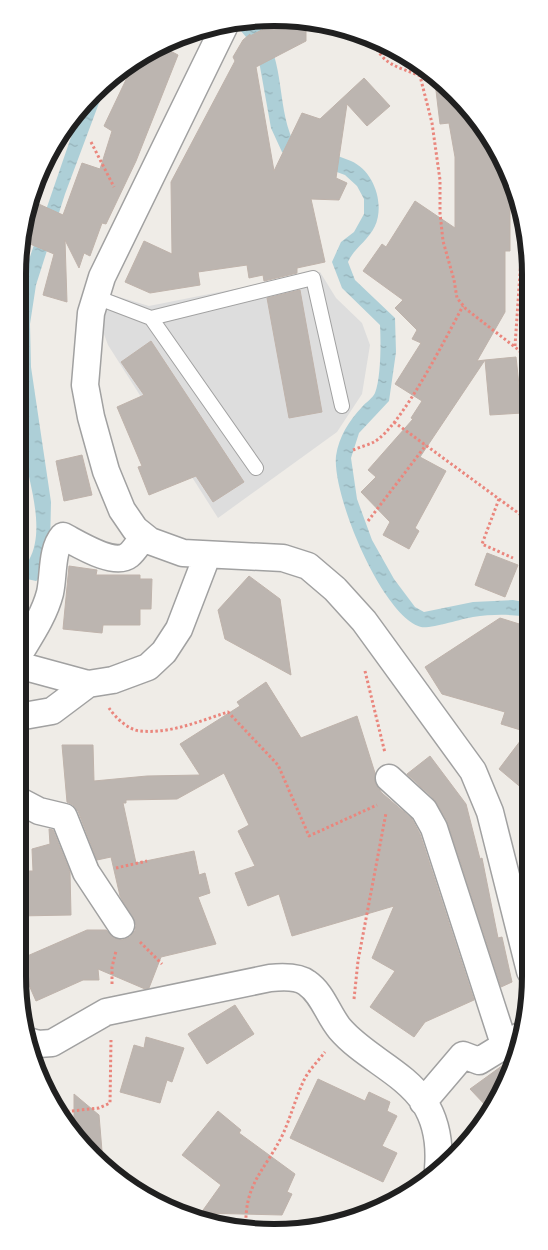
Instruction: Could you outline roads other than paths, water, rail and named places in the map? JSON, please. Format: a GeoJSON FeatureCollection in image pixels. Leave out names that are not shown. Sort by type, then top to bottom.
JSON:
{"type":"FeatureCollection","features":[{"type":"Feature","properties":{"kind":"street"},"geometry":{"type":"LineString","coordinates":[[222,32],[102,278],[91,313],[85,386],[91,417],[106,471],[122,510],[135,529],[150,541],[183,553],[207,556],[283,558],[308,566],[335,589],[364,621],[473,771],[490,812],[522,938]]}},
{"type":"Feature","properties":{"kind":"street"},"geometry":{"type":"LineString","coordinates":[[26,642],[44,611],[50,593],[56,544],[63,536],[102,555],[116,558],[128,556],[144,537]]}},
{"type":"Feature","properties":{"kind":"street"},"geometry":{"type":"LineString","coordinates":[[26,667],[91,684],[114,680],[148,667],[164,652],[179,629],[190,605],[207,556]]}},
{"type":"Feature","properties":{"kind":"street"},"geometry":{"type":"LineString","coordinates":[[26,716],[52,711],[91,684]]}},
{"type":"Feature","properties":{"kind":"street"},"geometry":{"type":"LineString","coordinates":[[389,789],[424,810],[434,828],[512,1040],[479,1061],[463,1055],[424,1102]]}},
{"type":"Feature","properties":{"kind":"street"},"geometry":{"type":"LineString","coordinates":[[26,804],[39,811],[64,817],[86,872],[122,925]]}},
{"type":"Feature","properties":{"kind":"street"},"geometry":{"type":"LineString","coordinates":[[36,1043],[52,1043],[106,1012],[270,978],[283,977],[305,981],[312,987],[340,1029],[413,1089],[424,1102],[433,1118],[439,1161]]}},
{"type":"Feature","properties":{"kind":"lane"},"geometry":{"type":"LineString","coordinates":[[151,318],[313,278],[342,406]]}},
{"type":"Feature","properties":{"kind":"lane"},"geometry":{"type":"LineString","coordinates":[[96,297],[151,318],[256,468]]}},
{"type":"Feature","properties":{"kind":"water"},"geometry":{"type":"Polygon","coordinates":[[[259,27],[271,46],[276,61],[284,110],[293,141],[344,158],[359,166],[371,180],[378,198],[379,208],[375,226],[348,262],[355,280],[395,318],[396,352],[389,401],[359,433],[351,458],[357,499],[372,540],[394,579],[415,607],[424,612],[473,602],[513,600],[522,602],[522,616],[487,615],[431,627],[421,627],[406,618],[391,601],[362,552],[342,498],[337,474],[336,456],[339,442],[349,423],[375,393],[379,369],[380,325],[342,288],[332,262],[341,242],[354,232],[364,214],[364,199],[357,186],[345,175],[282,152],[271,128],[257,50],[239,29],[259,27]]]}},
{"type":"Feature","properties":{"kind":"water"},"geometry":{"type":"Polygon","coordinates":[[[104,94],[99,103],[65,194],[36,285],[30,324],[31,367],[51,502],[50,548],[46,572],[36,581],[26,579],[26,559],[29,560],[34,548],[36,535],[35,506],[26,461],[26,267],[75,126],[104,94]]]}}]}
